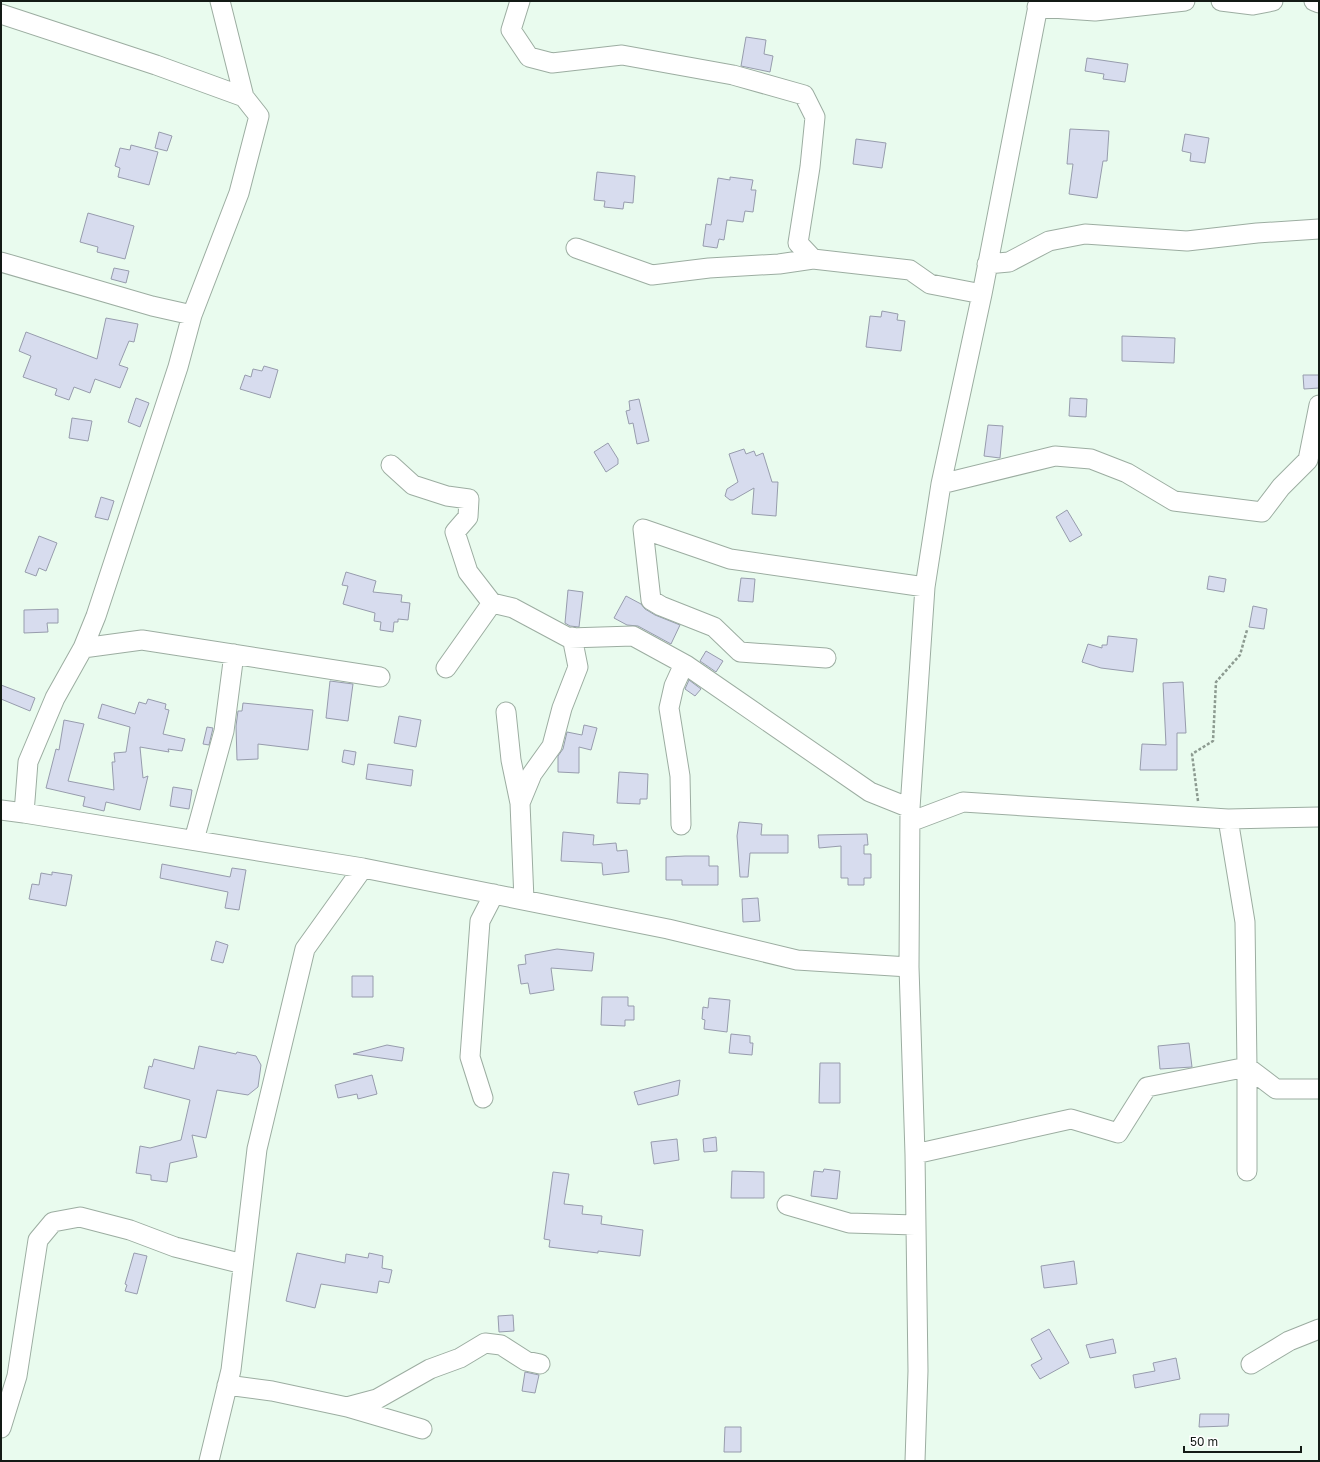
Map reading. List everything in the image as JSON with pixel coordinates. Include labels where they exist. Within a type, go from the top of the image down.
[{"type":"street","points":[[24,812],[28,762],[55,698],[83,648],[96,616],[178,367],[192,316],[239,193],[259,116],[244,97],[220,1]]},
{"type":"street","points":[[520,1],[511,30],[529,56],[552,63],[622,55],[733,75],[804,96],[814,117],[810,167],[798,243],[813,260]]},
{"type":"street","points":[[915,1461],[918,1371],[915,1154],[909,967],[910,815],[925,588],[941,484],[982,294],[1038,4],[1095,11],[1185,1]]},
{"type":"street","points":[[1221,1],[1253,5],[1273,1]]},
{"type":"street","points":[[1314,1],[1319,3]]},
{"type":"street","points":[[1,14],[156,65],[244,97]]},
{"type":"street","points":[[987,264],[1010,262],[1049,241],[1085,234],[1187,241],[1258,233],[1319,229]]},
{"type":"street","points":[[576,248],[652,275],[709,268],[779,264],[813,260],[910,270],[930,284],[982,294]]},
{"type":"street","points":[[1,262],[152,306],[192,316]]},
{"type":"street","points":[[941,484],[1055,456],[1091,459],[1127,473],[1174,500],[1262,512],[1281,487],[1308,460],[1319,405]]},
{"type":"street","points":[[391,465],[413,485],[447,496],[469,499],[468,517],[455,532],[468,572],[492,603],[513,608],[568,638],[633,636],[684,664],[870,792],[910,815],[963,802],[1228,819],[1319,817]]},
{"type":"street","points":[[826,658],[740,652],[714,627],[661,606],[651,600],[643,529],[730,559],[925,588]]},
{"type":"street","points":[[446,668],[492,603]]},
{"type":"street","points":[[520,803],[532,774],[552,746],[562,708],[578,667],[572,637]]},
{"type":"street","points":[[83,648],[142,640],[380,677]]},
{"type":"street","points":[[194,840],[224,731],[234,654]]},
{"type":"street","points":[[681,825],[680,776],[668,708],[674,686],[684,664]]},
{"type":"street","points":[[506,712],[511,760],[520,803],[524,900]]},
{"type":"street","points":[[1,810],[24,812],[363,868],[668,929],[797,960],[909,967]]},
{"type":"street","points":[[1228,819],[1245,922],[1247,1171]]},
{"type":"street","points":[[209,1461],[231,1370],[258,1149],[305,949],[363,868]]},
{"type":"street","points":[[483,1098],[470,1057],[480,921],[494,894]]},
{"type":"street","points":[[915,1154],[1071,1119],[1118,1133],[1147,1087],[1247,1067],[1276,1088],[1319,1089]]},
{"type":"street","points":[[787,1205],[849,1223],[915,1225]]},
{"type":"street","points":[[1,1428],[17,1376],[38,1240],[53,1222],[80,1217],[130,1230],[175,1247],[243,1264]]},
{"type":"street","points":[[1251,1364],[1288,1341],[1319,1329]]},
{"type":"street","points":[[347,1407],[377,1399],[430,1369],[460,1358],[485,1343],[501,1345],[526,1362],[540,1364]]},
{"type":"street","points":[[227,1385],[272,1391],[347,1407],[422,1430]]},
{"type":"path","points":[[1200,817],[1192,754],[1213,741],[1216,682],[1240,655],[1247,630]]},
{"type":"building","points":[[746,37],[766,40],[764,54],[773,56],[770,72],[741,66]]},
{"type":"building","points":[[1087,58],[1128,64],[1125,82],[1103,79],[1104,74],[1085,71]]},
{"type":"building","points":[[1070,129],[1109,131],[1107,161],[1103,161],[1097,198],[1069,194],[1073,164],[1067,164]]},
{"type":"building","points":[[159,132],[172,136],[167,151],[155,148]]},
{"type":"building","points":[[1185,134],[1209,138],[1205,163],[1190,161],[1191,153],[1182,151]]},
{"type":"building","points":[[856,139],[886,143],[882,168],[853,164]]},
{"type":"building","points":[[131,145],[158,152],[149,185],[118,177],[120,168],[115,166],[120,148],[130,150]]},
{"type":"building","points":[[597,172],[635,176],[633,203],[624,202],[623,209],[604,207],[605,201],[594,200]]},
{"type":"building","points":[[730,177],[753,180],[751,190],[756,190],[753,212],[745,211],[743,222],[727,220],[724,240],[719,239],[717,248],[703,246],[706,224],[711,225],[718,178],[730,180]]},
{"type":"building","points":[[88,213],[134,226],[125,259],[97,252],[98,247],[80,242]]},
{"type":"building","points":[[114,268],[129,271],[126,283],[111,279]]},
{"type":"building","points":[[882,311],[898,314],[897,320],[905,321],[901,351],[866,347],[870,316],[881,317]]},
{"type":"building","points":[[106,318],[138,324],[134,342],[129,341],[119,365],[128,368],[120,388],[95,379],[90,393],[74,387],[69,400],[55,395],[57,389],[23,377],[31,356],[19,351],[26,332],[97,359]]},
{"type":"building","points":[[1122,336],[1175,338],[1174,363],[1122,361]]},
{"type":"building","points":[[264,366],[278,370],[270,398],[240,389],[245,375],[251,377],[253,369],[262,371]]},
{"type":"building","points":[[1303,375],[1319,375],[1319,388],[1304,389]]},
{"type":"building","points":[[136,398],[149,403],[140,427],[128,422]]},
{"type":"building","points":[[1070,398],[1087,399],[1086,417],[1069,416]]},
{"type":"building","points":[[639,399],[649,441],[637,444],[633,423],[629,424],[626,411],[630,410],[629,401]]},
{"type":"building","points":[[72,418],[92,421],[88,441],[69,438]]},
{"type":"building","points":[[988,425],[1003,426],[1000,458],[984,456]]},
{"type":"building","points":[[608,443],[618,459],[618,464],[606,472],[594,452]]},
{"type":"building","points":[[744,449],[746,454],[754,451],[756,456],[763,453],[772,482],[778,482],[776,516],[752,514],[754,488],[733,500],[730,500],[725,496],[727,489],[738,482],[729,454]]},
{"type":"building","points":[[101,497],[114,501],[108,520],[95,517]]},
{"type":"building","points":[[1067,510],[1082,535],[1070,542],[1056,517]]},
{"type":"building","points":[[39,536],[57,543],[46,571],[39,568],[36,576],[25,572]]},
{"type":"building","points":[[346,572],[376,581],[373,592],[402,595],[401,602],[410,603],[408,620],[398,619],[398,622],[394,622],[393,632],[380,630],[381,622],[374,621],[375,613],[343,604],[348,586],[342,585]]},
{"type":"building","points":[[1209,576],[1226,579],[1224,592],[1207,589]]},
{"type":"building","points":[[741,578],[755,579],[753,602],[738,601]]},
{"type":"building","points":[[568,590],[583,592],[579,627],[570,626],[565,623]]},
{"type":"building","points":[[626,596],[641,604],[645,609],[655,615],[680,625],[671,644],[638,626],[627,625],[614,618]]},
{"type":"building","points":[[1253,606],[1267,609],[1264,629],[1249,627]]},
{"type":"building","points":[[58,609],[58,623],[47,623],[48,632],[24,633],[24,610]]},
{"type":"building","points":[[1108,636],[1137,639],[1133,672],[1101,668],[1082,662],[1088,644],[1102,648],[1102,645],[1107,645]]},
{"type":"building","points":[[706,651],[723,661],[716,672],[700,661]]},
{"type":"building","points":[[689,680],[701,689],[695,696],[685,689]]},
{"type":"building","points":[[330,681],[353,684],[348,721],[326,718]]},
{"type":"building","points":[[1183,682],[1186,733],[1177,733],[1177,770],[1140,770],[1142,744],[1166,745],[1163,683]]},
{"type":"building","points":[[1,685],[35,698],[30,711],[1,699]]},
{"type":"building","points":[[148,699],[166,704],[165,709],[169,710],[163,734],[185,739],[182,751],[168,749],[169,752],[140,747],[143,778],[148,776],[140,810],[106,802],[104,811],[83,806],[85,797],[46,788],[56,749],[59,750],[64,720],[84,724],[68,781],[114,790],[112,762],[115,762],[114,753],[126,752],[130,727],[98,718],[102,704],[135,714],[139,702],[146,704]]},
{"type":"building","points":[[243,703],[313,710],[308,750],[258,744],[258,759],[237,760],[236,726],[238,711],[242,711]]},
{"type":"building","points":[[399,716],[421,720],[416,747],[394,743]]},
{"type":"building","points":[[584,725],[597,728],[591,750],[579,747],[579,773],[558,772],[558,756],[563,749],[567,732],[582,735]]},
{"type":"building","points":[[207,727],[213,728],[209,745],[203,744]]},
{"type":"building","points":[[344,750],[356,752],[354,765],[342,762]]},
{"type":"building","points":[[368,764],[413,770],[411,786],[366,779]]},
{"type":"building","points":[[619,772],[648,774],[647,799],[640,799],[640,804],[617,803]]},
{"type":"building","points":[[173,787],[192,790],[189,809],[170,806]]},
{"type":"building","points":[[739,822],[762,824],[761,835],[788,835],[788,853],[750,853],[748,877],[740,877],[737,836]]},
{"type":"building","points":[[563,832],[594,835],[593,845],[616,843],[617,851],[627,850],[629,872],[603,875],[602,863],[561,861]]},
{"type":"building","points":[[867,834],[868,845],[864,845],[864,854],[871,854],[871,878],[864,878],[864,885],[848,885],[848,878],[841,878],[841,846],[819,848],[818,835]]},
{"type":"building","points":[[709,856],[709,866],[718,866],[718,885],[682,885],[682,880],[666,880],[666,857]]},
{"type":"building","points":[[162,864],[230,877],[232,868],[246,870],[239,910],[225,908],[228,892],[160,878]]},
{"type":"building","points":[[52,872],[72,875],[66,906],[29,899],[32,884],[39,885],[41,873],[52,875]]},
{"type":"building","points":[[758,898],[760,921],[743,922],[742,899]]},
{"type":"building","points":[[216,941],[228,945],[223,963],[211,960]]},
{"type":"building","points":[[557,949],[594,953],[592,971],[551,968],[554,990],[530,994],[528,983],[521,984],[518,965],[526,964],[525,955]]},
{"type":"building","points":[[352,976],[373,976],[373,997],[352,997]]},
{"type":"building","points":[[602,997],[628,997],[628,1006],[634,1006],[634,1020],[625,1020],[625,1026],[601,1025]]},
{"type":"building","points":[[709,998],[730,1000],[727,1032],[704,1029],[705,1020],[702,1019],[703,1007],[708,1008]]},
{"type":"building","points":[[731,1034],[750,1036],[750,1043],[753,1043],[752,1055],[729,1053]]},
{"type":"building","points":[[1189,1043],[1192,1067],[1160,1069],[1158,1046]]},
{"type":"building","points":[[387,1045],[404,1048],[402,1061],[353,1054]]},
{"type":"building","points":[[199,1046],[236,1054],[237,1052],[256,1056],[261,1065],[258,1087],[248,1095],[217,1090],[206,1138],[192,1135],[197,1157],[170,1163],[167,1182],[151,1180],[151,1175],[136,1173],[140,1146],[150,1148],[181,1140],[190,1100],[144,1088],[149,1066],[152,1067],[154,1059],[194,1069]]},
{"type":"building","points":[[820,1063],[840,1063],[840,1103],[819,1103]]},
{"type":"building","points":[[372,1075],[377,1094],[358,1099],[357,1094],[338,1098],[335,1085]]},
{"type":"building","points":[[680,1080],[678,1095],[638,1105],[634,1092]]},
{"type":"building","points":[[716,1137],[717,1151],[704,1152],[703,1139]]},
{"type":"building","points":[[677,1139],[679,1160],[654,1164],[651,1142]]},
{"type":"building","points":[[824,1169],[840,1171],[837,1199],[811,1196],[814,1171],[823,1172]]},
{"type":"building","points":[[732,1171],[764,1172],[764,1198],[731,1198]]},
{"type":"building","points":[[553,1172],[569,1174],[564,1204],[583,1206],[582,1214],[602,1216],[601,1224],[643,1230],[640,1256],[549,1247],[550,1240],[544,1239]]},
{"type":"building","points":[[134,1253],[147,1256],[137,1294],[125,1291],[127,1285],[125,1284]]},
{"type":"building","points":[[297,1253],[345,1263],[346,1254],[368,1258],[369,1253],[383,1256],[382,1268],[392,1270],[389,1283],[379,1281],[377,1293],[321,1284],[315,1308],[286,1301]]},
{"type":"building","points":[[1074,1261],[1077,1284],[1044,1288],[1041,1266]]},
{"type":"building","points":[[513,1315],[514,1331],[499,1332],[498,1316]]},
{"type":"building","points":[[1049,1329],[1069,1363],[1040,1379],[1031,1365],[1042,1359],[1031,1339]]},
{"type":"building","points":[[1113,1339],[1116,1353],[1090,1358],[1086,1345]]},
{"type":"building","points":[[1176,1358],[1180,1379],[1135,1388],[1133,1375],[1155,1371],[1153,1363]]},
{"type":"building","points":[[525,1372],[539,1375],[535,1393],[522,1391]]},
{"type":"building","points":[[1200,1414],[1229,1414],[1228,1426],[1199,1427]]},
{"type":"building","points":[[725,1427],[741,1427],[741,1452],[724,1452]]}]
